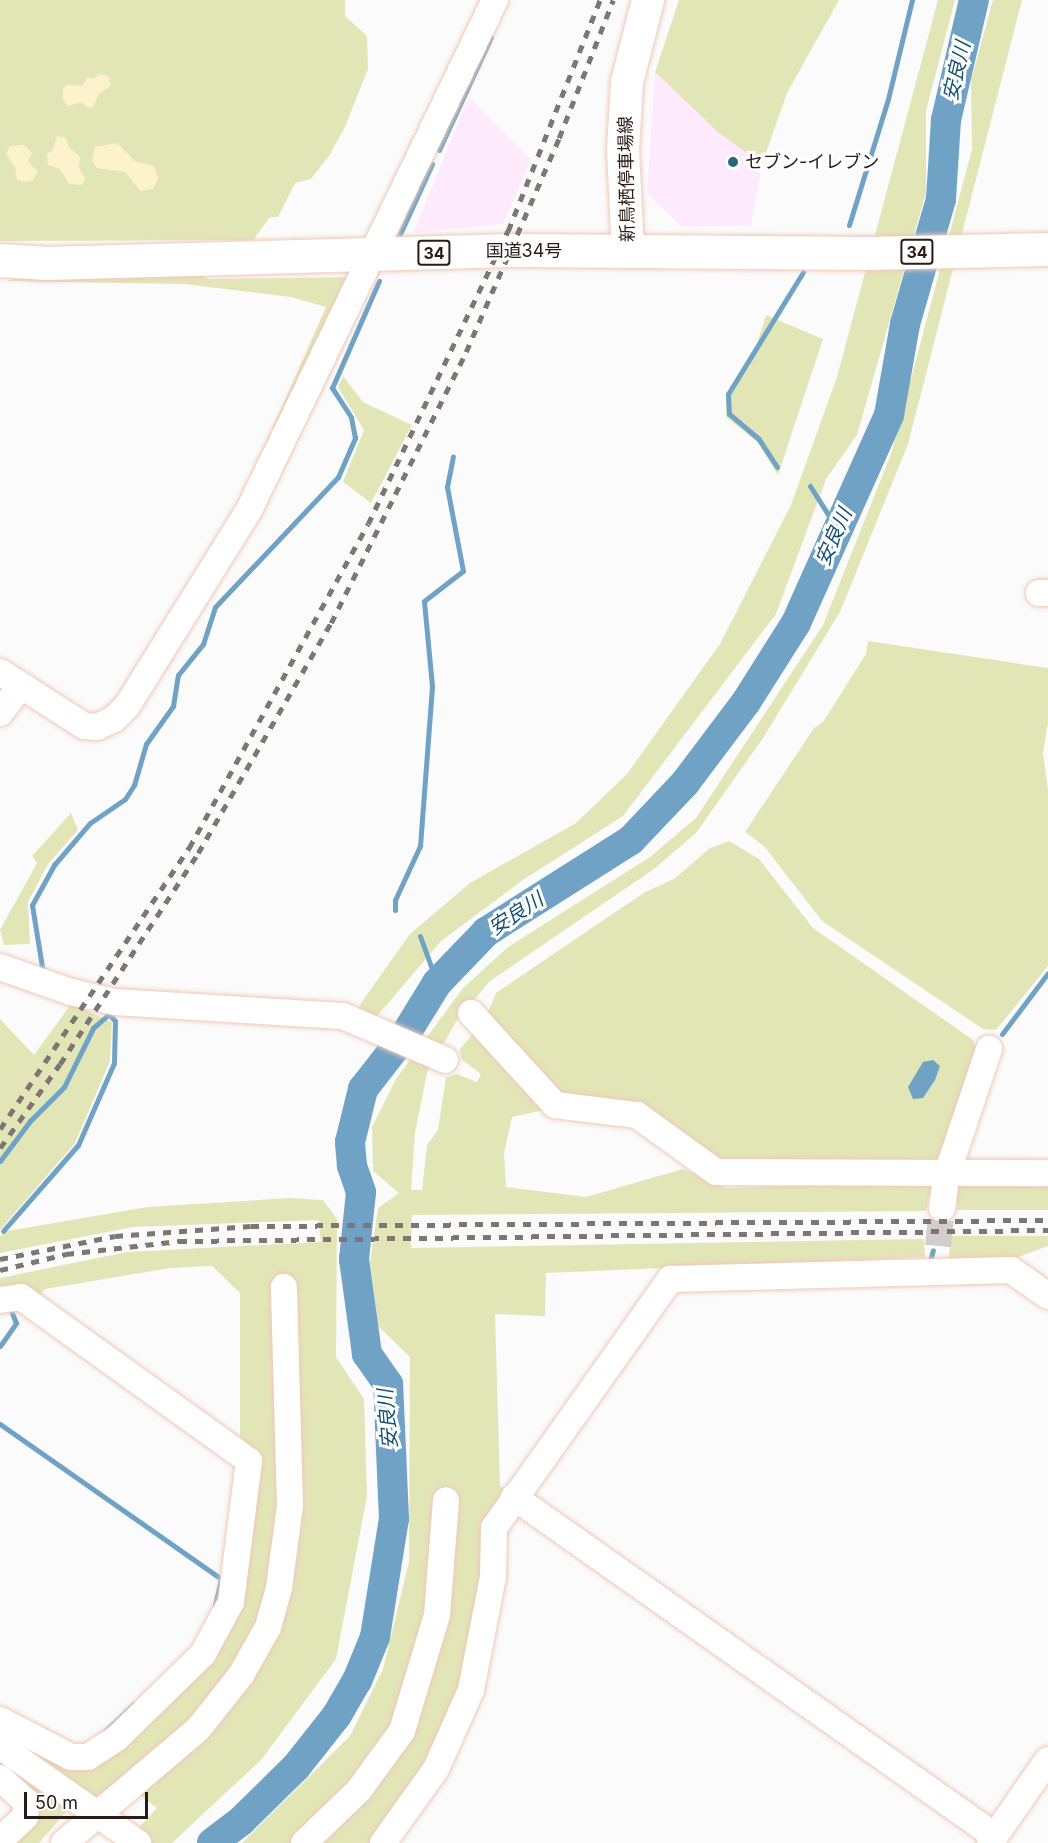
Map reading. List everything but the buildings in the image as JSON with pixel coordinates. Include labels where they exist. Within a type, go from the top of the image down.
[{"type":"highway","name":"国道34号","points":[[0,260],[46,263],[520,250],[867,253],[1048,249]]},
{"type":"main road","name":"新鳥栖停車場線","points":[[628,252],[623,150],[627,82],[648,0]]},
{"type":"street","points":[[0,712],[10,680],[84,726],[97,727],[114,719],[127,706],[249,510],[495,0]]},
{"type":"street","points":[[0,967],[71,992],[115,1002],[343,1016],[441,1058]]},
{"type":"street","points":[[471,1013],[555,1105],[637,1115],[716,1172],[1048,1173]]},
{"type":"street","points":[[942,1208],[946,1174],[989,1049]]},
{"type":"street","points":[[383,1843],[436,1769],[471,1690],[493,1577],[494,1528],[670,1279],[937,1258],[1011,1270],[1048,1296]]},
{"type":"street","points":[[64,1843],[102,1818],[199,1728],[241,1675],[268,1628],[279,1588],[290,1506],[284,1287]]},
{"type":"street","points":[[0,1300],[21,1297],[249,1461],[231,1602],[203,1654],[117,1738],[88,1757],[71,1757],[0,1720]]},
{"type":"street","points":[[514,1497],[992,1839],[1048,1760]]},
{"type":"street","points":[[304,1843],[359,1790],[402,1731],[437,1615],[446,1500]]},
{"type":"street","points":[[0,1746],[138,1843]]},
{"type":"street","points":[[0,1778],[27,1802],[25,1817],[0,1840]]},
{"type":"shaded area","points":[[655,72],[719,133],[762,164],[751,225],[682,227],[647,193]]},
{"type":"shaded area","points":[[469,97],[531,159],[503,224],[413,233]]},
{"type":"green space","points":[[0,0],[345,0],[345,16],[367,36],[368,69],[345,127],[329,156],[311,179],[295,183],[278,217],[270,217],[253,240],[0,241]]},
{"type":"green space","points":[[679,0],[839,0],[787,93],[762,164],[719,133],[655,72]]},
{"type":"green space","points":[[938,0],[955,0],[926,111],[926,193],[857,435],[826,479],[776,614],[623,816],[523,880],[441,941],[378,1015],[348,1035],[361,1003],[410,934],[470,883],[576,823],[627,774],[720,644],[791,505],[837,377]]},
{"type":"green space","points":[[993,0],[1022,0],[908,444],[840,612],[763,738],[696,833],[654,869],[490,981],[457,1020],[427,1073],[415,1132],[411,1190],[422,1190],[427,1145],[438,1130],[446,1077],[457,1074],[477,1082],[481,1074],[461,1059],[460,1049],[475,1031],[549,1109],[512,1117],[504,1153],[506,1187],[586,1197],[683,1169],[726,1188],[932,1181],[926,1211],[412,1215],[411,1248],[924,1239],[925,1257],[546,1273],[545,1316],[495,1314],[500,1487],[511,1488],[464,1698],[429,1772],[371,1843],[242,1843],[350,1736],[383,1669],[409,1562],[410,1357],[378,1326],[370,1262],[378,1208],[399,1193],[373,1171],[372,1127],[396,1079],[463,988],[508,947],[650,857],[696,818],[823,625],[891,454],[972,149],[971,80]]},
{"type":"green space","points":[[194,273],[210,279],[355,277],[247,486],[326,307],[291,297],[184,284],[5,281],[39,274]]},
{"type":"green space","points":[[766,315],[823,339],[778,475],[758,443],[726,417],[726,394],[756,347]]},
{"type":"green space","points":[[343,376],[363,402],[412,425],[371,503],[343,482],[364,430],[338,387]]},
{"type":"green space","points":[[868,641],[1048,668],[1048,723],[1043,753],[1048,790],[1048,966],[996,1030],[983,1029],[822,921],[764,846],[745,832],[814,728],[823,722],[866,654]]},
{"type":"green space","points":[[71,813],[78,830],[48,864],[28,902],[30,944],[4,945],[0,930],[37,863],[32,856]]},
{"type":"green space","points":[[729,841],[759,859],[813,928],[973,1040],[980,1058],[944,1164],[717,1164],[639,1108],[555,1101],[486,1017],[496,993],[645,892],[674,879],[710,848]]},
{"type":"green space","points":[[71,1004],[112,1022],[110,1061],[75,1143],[0,1230],[0,1019],[34,1055]]},
{"type":"green space","points":[[957,1181],[1048,1181],[1048,1210],[957,1210]]},
{"type":"green space","points":[[290,1198],[323,1200],[337,1219],[336,1357],[364,1399],[367,1496],[336,1659],[261,1760],[172,1843],[124,1843],[157,1808],[123,1782],[67,1811],[39,1843],[9,1843],[42,1808],[0,1771],[0,1725],[85,1770],[218,1645],[240,1446],[240,1293],[212,1266],[170,1268],[45,1289],[36,1301],[0,1294],[0,1278],[127,1252],[321,1242],[318,1220],[133,1227],[0,1253],[0,1236],[7,1231],[148,1207]]},
{"type":"green space","points":[[950,1236],[1048,1236],[1048,1246],[1013,1259],[949,1259]]},
{"type":"sand","points":[[99,74],[108,76],[111,85],[98,95],[94,106],[89,108],[81,102],[68,106],[63,100],[63,89],[67,85],[82,86],[88,77],[94,79]]},
{"type":"sand","points":[[57,136],[66,138],[69,147],[80,157],[79,167],[85,179],[82,185],[69,184],[60,169],[48,165],[47,154],[53,150]]},
{"type":"sand","points":[[117,143],[136,162],[154,166],[158,179],[153,189],[140,191],[125,172],[97,168],[92,161],[95,147]]},
{"type":"sand","points":[[24,145],[32,153],[28,162],[38,172],[32,181],[27,182],[17,180],[15,167],[6,154],[10,146]]},
{"type":"water","points":[[933,1060],[940,1066],[935,1080],[923,1098],[913,1099],[908,1087],[923,1062]]},
{"type":"waterway","points":[[849,225],[888,99],[912,0]]},
{"type":"waterway","name":"安良川","points":[[212,1843],[241,1821],[296,1767],[337,1715],[357,1681],[375,1637],[394,1519],[388,1384],[367,1354],[354,1259],[361,1192],[352,1166],[350,1142],[363,1089],[405,1035],[437,983],[486,932],[631,840],[685,783],[746,702],[796,623],[889,415],[905,324],[941,199],[946,120],[974,0]]},
{"type":"waterway","points":[[439,150],[491,37]]},
{"type":"waterway","points":[[400,234],[432,164]]},
{"type":"waterway","points":[[777,467],[759,439],[729,414],[728,394],[803,272]]},
{"type":"waterway","points":[[43,973],[32,905],[54,865],[90,823],[125,799],[134,785],[146,744],[173,706],[178,675],[203,644],[215,607],[338,477],[355,438],[351,417],[332,388],[379,281]]},
{"type":"waterway","points":[[395,910],[395,900],[420,846],[432,686],[424,601],[463,571],[447,487],[453,457]]},
{"type":"waterway","points":[[810,486],[836,527]]},
{"type":"waterway","points":[[420,936],[437,983]]},
{"type":"waterway","points":[[1002,1034],[1048,973]]},
{"type":"waterway","points":[[0,1161],[30,1121],[64,1087],[93,1028],[109,1014],[115,1021],[114,1063],[78,1145],[3,1231]]},
{"type":"waterway","points":[[926,1261],[930,1261],[933,1250]]},
{"type":"waterway","points":[[0,1346],[16,1323],[12,1313]]},
{"type":"waterway","points":[[0,1424],[221,1579],[215,1606]]},
{"type":"waterway","points":[[101,1735],[134,1704]]},
{"type":"tunnel","points":[[938,1246],[942,1208]]},
{"type":"railway","points":[[0,1129],[189,848],[368,524],[508,231],[600,0]]},
{"type":"railway","points":[[0,1148],[60,1064],[198,853],[331,623],[466,352],[559,138],[613,0]]},
{"type":"railway","points":[[0,1259],[115,1236],[251,1226],[1048,1220]]},
{"type":"railway","points":[[0,1270],[66,1254],[179,1241],[1048,1230]]},
{"type":"place","name":"セブン-イレブン","points":[[733,162]]}]
